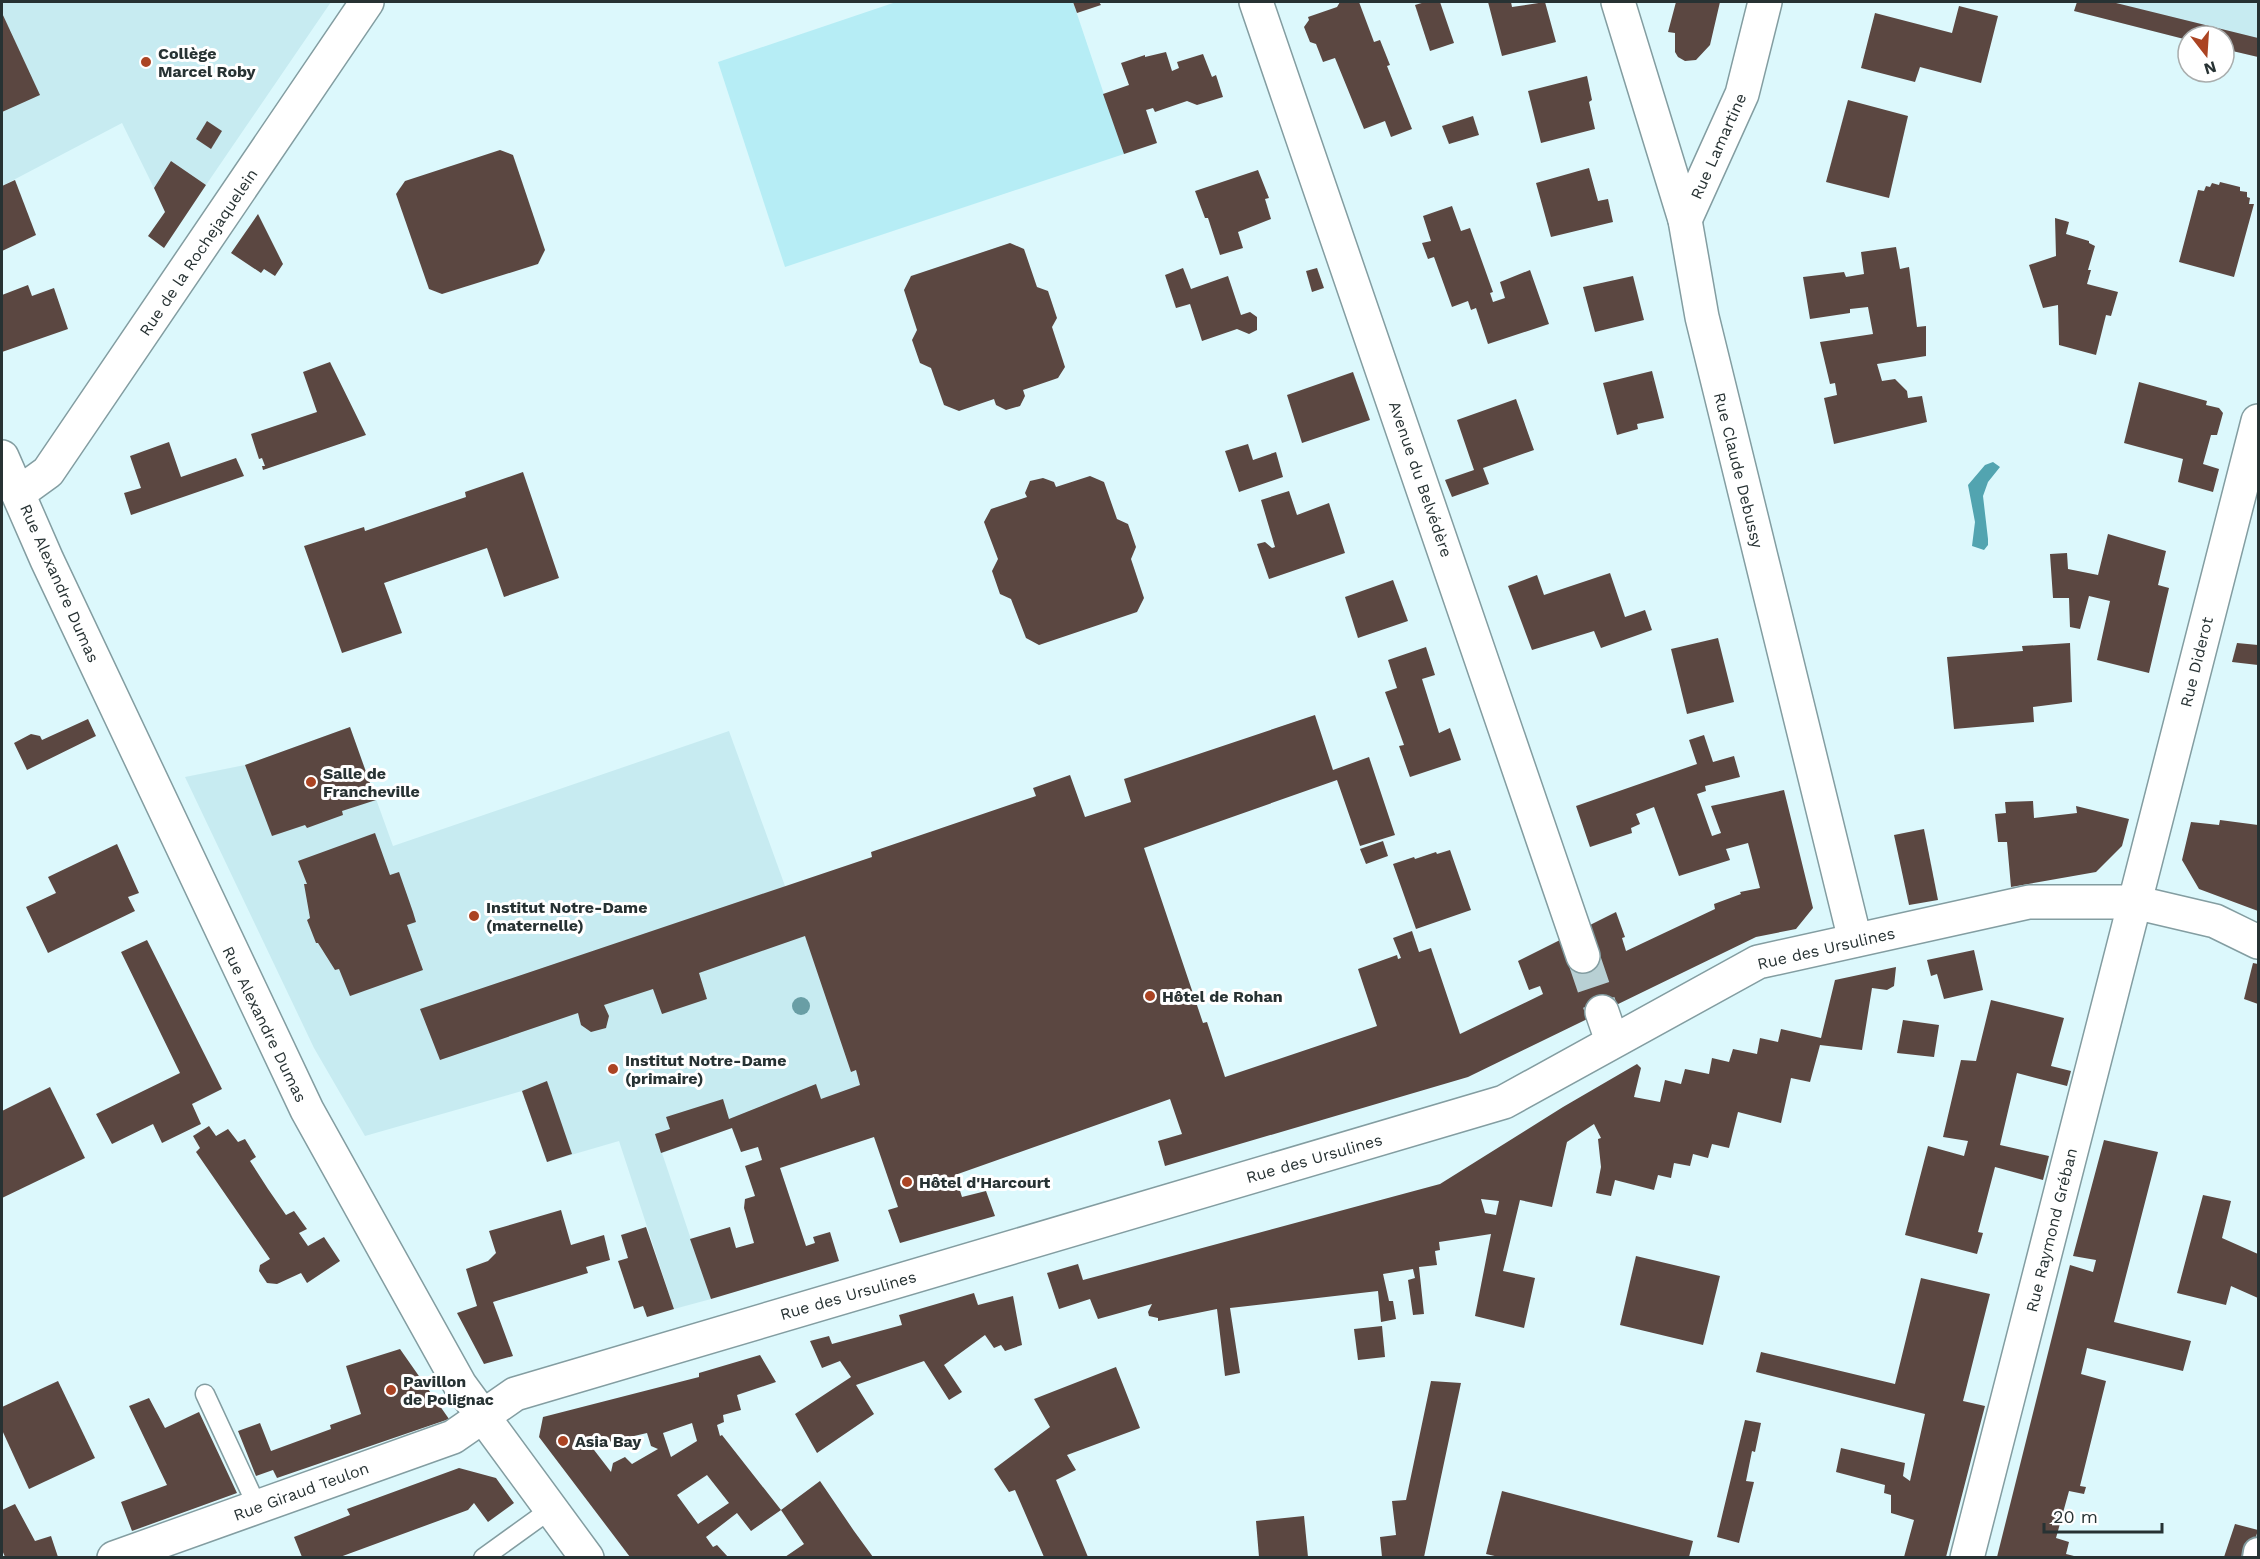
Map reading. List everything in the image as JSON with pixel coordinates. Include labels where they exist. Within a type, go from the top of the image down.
[{"type":"street","name":"Rue de la Rochejaquelein","points":[[19,493],[48,472],[367,2]]},
{"type":"street","name":"Avenue du Belvédère","points":[[1257,2],[1583,956]]},
{"type":"street","name":"Rue Claude Debussy","points":[[1618,2],[1685,220],[1702,317],[1855,940]]},
{"type":"street","name":"Rue Lamartine","points":[[1685,220],[1742,94],[1765,2]]},
{"type":"street","name":"Rue Diderot","points":[[2134,902],[2259,421]]},
{"type":"street","name":"Rue Alexandre Dumas","points":[[2,457],[47,560],[307,1110],[460,1385],[587,1557]]},
{"type":"street","name":"Rue des Ursulines","points":[[484,1416],[515,1394],[1504,1102],[1607,1027],[1758,962],[2029,902],[2134,902],[2215,921],[2259,942]]},
{"type":"street","name":"Rue Raymond Gréban","points":[[1967,1557],[2134,902]]},
{"type":"street","name":"Rue Giraud Teulon","points":[[114,1557],[444,1440],[484,1416]]},
{"type":"street","points":[[2257,1557],[2259,1552]]},
{"type":"lane","points":[[205,1394],[257,1506]]},
{"type":"lane","points":[[483,1557],[551,1509]]},
{"type":"shaded area","name":"Collège Marcel Roby","points":[[2,2],[331,2],[206,185],[171,161],[154,188],[122,123],[2,186]]},
{"type":"shaded area","points":[[896,2],[1073,2],[1124,154],[785,267],[718,62]]},
{"type":"shaded area","points":[[2077,2],[2258,2],[2258,57],[2236,52],[2236,24],[2176,24],[2176,37],[2074,11]]},
{"type":"shaded area","points":[[1993,462],[2000,467],[1988,482],[1983,496],[1988,539],[1988,545],[1984,550],[1972,546],[1975,522],[1968,485],[1985,465]]},
{"type":"shaded area","points":[[350,727],[393,846],[729,731],[785,886],[909,1098],[741,1152],[732,1128],[662,1153],[711,1299],[674,1309],[619,1141],[547,1162],[522,1091],[365,1136],[314,1048],[185,777],[245,765]]},
{"type":"building","points":[[1073,2],[1099,2],[1101,5],[1077,13]]},
{"type":"building","points":[[1340,2],[1359,2],[1374,42],[1380,40],[1390,65],[1387,66],[1412,129],[1391,137],[1385,121],[1364,129],[1335,58],[1323,62],[1316,44],[1310,42],[1304,27],[1309,20],[1308,17],[1337,7]]},
{"type":"building","points":[[1440,2],[1454,43],[1430,51],[1415,5]]},
{"type":"building","points":[[1488,2],[1511,2],[1512,7],[1545,2],[1556,42],[1502,56]]},
{"type":"building","points":[[1676,2],[1720,2],[1710,45],[1696,60],[1685,61],[1678,57],[1675,52],[1675,33],[1668,32]]},
{"type":"building","points":[[2077,2],[2112,2],[2201,24],[2176,24],[2176,37],[2074,11]]},
{"type":"building","points":[[1959,6],[1998,16],[1981,83],[1920,67],[1915,82],[1861,68],[1875,13],[1952,33]]},
{"type":"building","points":[[2,13],[40,95],[2,112]]},
{"type":"building","points":[[2236,33],[2258,38],[2258,57],[2236,52]]},
{"type":"building","points":[[1166,52],[1172,71],[1179,68],[1177,62],[1203,54],[1212,77],[1216,75],[1223,97],[1197,105],[1187,101],[1155,112],[1153,108],[1146,110],[1157,143],[1124,154],[1103,94],[1129,85],[1121,63],[1145,55],[1145,57]]},
{"type":"building","points":[[1587,76],[1592,100],[1589,102],[1595,129],[1541,143],[1528,91]]},
{"type":"building","points":[[1848,100],[1908,116],[1889,198],[1826,182]]},
{"type":"building","points":[[1473,116],[1479,135],[1449,144],[1442,126]]},
{"type":"building","points":[[207,121],[222,131],[211,149],[196,139]]},
{"type":"building","points":[[500,150],[513,155],[545,250],[538,264],[442,294],[429,289],[396,194],[405,181]]},
{"type":"building","points":[[171,161],[206,185],[164,248],[148,236],[165,212],[154,188]]},
{"type":"building","points":[[1589,168],[1598,201],[1608,199],[1613,222],[1551,237],[1536,183]]},
{"type":"building","points":[[1258,170],[1269,198],[1265,199],[1271,219],[1238,232],[1243,248],[1220,255],[1208,218],[1205,218],[1195,191]]},
{"type":"building","points":[[15,180],[36,235],[2,251],[2,186]]},
{"type":"building","points":[[2220,182],[2240,187],[2240,191],[2247,192],[2247,197],[2250,198],[2249,204],[2254,204],[2234,277],[2179,262],[2198,190],[2204,191],[2206,186],[2210,187],[2212,183],[2219,185]]},
{"type":"building","points":[[1452,206],[1461,231],[1470,228],[1493,292],[1490,293],[1493,302],[1505,298],[1500,282],[1530,270],[1549,324],[1488,344],[1476,308],[1471,310],[1468,301],[1452,307],[1434,257],[1428,259],[1422,243],[1431,241],[1423,216]]},
{"type":"building","points":[[258,214],[283,264],[275,276],[264,269],[261,273],[231,253]]},
{"type":"building","points":[[2055,218],[2069,222],[2066,234],[2089,241],[2095,246],[2088,270],[2091,270],[2087,284],[2118,292],[2111,316],[2106,315],[2096,355],[2059,345],[2058,305],[2043,308],[2029,265],[2056,256]]},
{"type":"building","points":[[1010,243],[1024,249],[1037,287],[1048,291],[1057,318],[1052,327],[1065,367],[1058,378],[1023,390],[1025,396],[1020,406],[1006,410],[996,405],[994,399],[959,411],[944,405],[931,368],[920,363],[912,340],[917,330],[904,290],[911,276]]},
{"type":"building","points":[[1896,247],[1900,269],[1909,267],[1917,327],[1926,326],[1926,356],[1877,364],[1882,381],[1895,379],[1907,391],[1908,398],[1922,396],[1927,422],[1834,444],[1824,398],[1837,395],[1835,383],[1830,384],[1820,342],[1873,334],[1868,307],[1850,309],[1850,313],[1810,319],[1803,277],[1844,272],[1846,277],[1864,274],[1861,252]]},
{"type":"building","points":[[1183,268],[1191,289],[1228,276],[1241,315],[1250,312],[1257,317],[1257,330],[1249,334],[1237,329],[1202,341],[1190,304],[1176,308],[1165,275]]},
{"type":"building","points":[[1317,268],[1324,288],[1312,292],[1306,271]]},
{"type":"building","points":[[1633,276],[1644,320],[1595,332],[1583,287]]},
{"type":"building","points":[[28,285],[32,296],[54,288],[68,329],[2,352],[2,295]]},
{"type":"building","points":[[330,362],[366,435],[263,470],[262,466],[265,466],[262,458],[259,459],[251,434],[317,412],[303,372]]},
{"type":"building","points":[[1652,371],[1664,418],[1637,424],[1638,429],[1617,435],[1603,383]]},
{"type":"building","points":[[1353,372],[1370,420],[1302,443],[1287,395]]},
{"type":"building","points":[[2139,382],[2207,401],[2206,405],[2219,408],[2223,413],[2217,435],[2211,435],[2203,464],[2219,469],[2213,492],[2178,482],[2183,459],[2124,443]]},
{"type":"building","points":[[1516,399],[1534,450],[1483,468],[1489,484],[1452,497],[1445,480],[1474,470],[1457,420]]},
{"type":"building","points":[[169,442],[181,477],[236,458],[244,476],[131,515],[124,493],[141,488],[130,456]]},
{"type":"building","points":[[1248,444],[1253,460],[1276,452],[1283,477],[1239,492],[1225,451]]},
{"type":"building","points":[[523,472],[559,578],[504,597],[487,548],[384,583],[402,633],[342,653],[304,546],[364,527],[365,531],[466,497],[465,492]]},
{"type":"building","points":[[1090,476],[1104,482],[1117,519],[1128,524],[1136,547],[1131,559],[1144,598],[1137,612],[1039,645],[1026,638],[1011,599],[1000,594],[992,571],[998,559],[984,522],[991,509],[1027,497],[1025,493],[1030,481],[1043,478],[1054,482],[1056,487]]},
{"type":"building","points":[[1289,491],[1297,515],[1329,503],[1345,553],[1269,579],[1257,544],[1265,542],[1272,548],[1275,547],[1261,500]]},
{"type":"building","points":[[2108,534],[2166,551],[2158,585],[2169,588],[2149,673],[2097,660],[2110,601],[2089,596],[2080,629],[2070,627],[2069,598],[2053,598],[2050,554],[2067,553],[2068,569],[2098,575]]},
{"type":"building","points":[[1610,573],[1625,617],[1645,610],[1652,630],[1601,648],[1594,631],[1532,650],[1508,586],[1537,575],[1544,595]]},
{"type":"building","points":[[1393,580],[1408,621],[1358,638],[1345,597]]},
{"type":"building","points":[[1718,638],[1734,702],[1687,714],[1671,649]]},
{"type":"building","points":[[2070,643],[2072,702],[2033,707],[2034,722],[1954,729],[1947,657],[2023,651],[2022,646]]},
{"type":"building","points":[[2237,643],[2258,645],[2258,665],[2232,662]]},
{"type":"building","points":[[1426,647],[1435,675],[1422,679],[1439,733],[1450,728],[1461,760],[1410,777],[1399,746],[1404,745],[1385,692],[1397,688],[1388,660]]},
{"type":"building","points":[[1315,715],[1333,770],[1369,757],[1395,835],[1360,846],[1337,780],[1144,848],[1203,1023],[1207,1022],[1225,1077],[1377,1026],[1358,969],[1397,955],[1398,959],[1401,958],[1393,938],[1412,931],[1419,952],[1431,948],[1460,1034],[1543,994],[1540,986],[1529,990],[1518,961],[1616,912],[1625,937],[1622,938],[1626,951],[1715,909],[1714,904],[1741,894],[1740,892],[1760,888],[1748,843],[1726,849],[1730,860],[1679,876],[1654,807],[1636,814],[1640,824],[1631,828],[1632,833],[1590,847],[1576,806],[1697,764],[1689,740],[1704,735],[1713,762],[1734,756],[1740,777],[1705,786],[1706,791],[1697,794],[1712,836],[1721,833],[1711,806],[1784,790],[1813,908],[1796,929],[1756,937],[1468,1077],[1165,1166],[1158,1141],[1182,1134],[1170,1099],[955,1175],[962,1197],[986,1191],[995,1216],[900,1243],[888,1210],[898,1207],[874,1137],[780,1168],[806,1246],[815,1243],[813,1237],[830,1232],[839,1261],[711,1299],[690,1239],[730,1227],[736,1248],[754,1243],[744,1208],[745,1199],[755,1196],[745,1166],[762,1160],[758,1147],[741,1152],[732,1128],[661,1153],[655,1134],[670,1129],[666,1117],[723,1099],[729,1119],[816,1084],[821,1099],[860,1085],[856,1070],[851,1072],[805,936],[699,973],[707,999],[662,1014],[653,989],[604,1005],[609,1016],[606,1028],[591,1032],[581,1025],[578,1013],[440,1060],[420,1009],[872,857],[871,852],[1036,796],[1033,788],[1070,775],[1085,817],[1131,802],[1124,779]]},
{"type":"building","points":[[88,719],[96,736],[27,770],[14,743],[31,734],[40,736],[42,740]]},
{"type":"building","name":"Salle de Francheville","points":[[350,727],[376,800],[342,811],[343,815],[307,828],[305,825],[272,836],[245,765]]},
{"type":"building","points":[[2033,801],[2034,818],[2077,813],[2076,806],[2129,819],[2122,846],[2096,872],[2011,887],[2007,842],[1998,842],[1995,814],[2006,813],[2005,802]]},
{"type":"building","points":[[2220,820],[2258,825],[2258,911],[2199,889],[2182,860],[2191,822],[2219,825]]},
{"type":"building","points":[[1924,829],[1938,900],[1909,905],[1894,835]]},
{"type":"building","points":[[375,833],[390,875],[399,872],[416,922],[407,925],[423,970],[350,996],[339,969],[335,970],[316,943],[307,920],[310,918],[304,884],[307,884],[298,861]]},
{"type":"building","points":[[1383,841],[1388,856],[1366,864],[1360,849]]},
{"type":"building","points":[[117,844],[139,893],[128,897],[135,911],[48,953],[26,907],[56,893],[48,877]]},
{"type":"building","points":[[1450,850],[1471,910],[1416,929],[1393,864]]},
{"type":"building","points":[[147,940],[222,1089],[192,1104],[201,1124],[162,1143],[153,1124],[112,1144],[96,1114],[180,1073],[121,952]]},
{"type":"building","points":[[1974,950],[1983,990],[1944,999],[1937,974],[1931,976],[1927,960]]},
{"type":"building","points":[[2253,963],[2258,964],[2258,1004],[2244,999]]},
{"type":"building","points":[[1896,967],[1894,986],[1887,990],[1872,988],[1862,1050],[1820,1045],[1810,1082],[1791,1078],[1781,1123],[1738,1112],[1729,1148],[1712,1144],[1708,1158],[1693,1154],[1690,1166],[1674,1163],[1671,1178],[1658,1175],[1654,1190],[1615,1180],[1611,1196],[1596,1193],[1601,1167],[1598,1139],[1601,1138],[1594,1124],[1567,1142],[1552,1207],[1520,1200],[1503,1271],[1535,1278],[1524,1328],[1475,1316],[1491,1234],[1439,1242],[1440,1250],[1435,1251],[1437,1265],[1419,1267],[1424,1314],[1413,1315],[1408,1280],[1415,1278],[1413,1269],[1383,1274],[1389,1301],[1393,1301],[1396,1319],[1381,1322],[1378,1291],[1230,1308],[1240,1373],[1225,1376],[1217,1309],[1158,1321],[1158,1318],[1149,1316],[1148,1312],[1152,1304],[1098,1319],[1090,1299],[1059,1309],[1047,1273],[1078,1264],[1083,1280],[1440,1184],[1637,1064],[1641,1068],[1634,1097],[1660,1102],[1665,1080],[1681,1084],[1685,1069],[1709,1074],[1712,1058],[1729,1062],[1733,1049],[1757,1054],[1760,1038],[1778,1042],[1781,1029],[1821,1038],[1835,980]],"holes":[[[1481,1199],[1499,1201],[1496,1215],[1485,1213]]]},
{"type":"building","points":[[1991,1000],[2064,1018],[2051,1066],[2071,1071],[2067,1086],[2017,1073],[2000,1145],[2049,1156],[2043,1180],[1995,1167],[1978,1232],[1983,1233],[1977,1254],[1905,1235],[1928,1146],[1964,1156],[1968,1141],[1943,1137],[1961,1060],[1976,1061]]},
{"type":"building","points":[[1903,1020],[1939,1025],[1934,1057],[1897,1053]]},
{"type":"building","points":[[547,1081],[572,1154],[547,1162],[522,1091]]},
{"type":"building","points":[[50,1087],[85,1158],[2,1198],[2,1111]]},
{"type":"building","points":[[209,1126],[216,1136],[228,1129],[238,1142],[245,1139],[256,1157],[250,1161],[268,1189],[286,1215],[294,1211],[307,1229],[299,1233],[308,1246],[324,1237],[340,1261],[307,1283],[301,1273],[277,1284],[267,1283],[259,1271],[260,1265],[270,1259],[196,1152],[200,1148],[193,1136]]},
{"type":"building","points":[[2104,1140],[2158,1152],[2114,1322],[2191,1341],[2183,1371],[2087,1348],[2081,1374],[2106,1381],[2080,1486],[2086,1487],[2084,1494],[2069,1491],[2056,1538],[2069,1542],[2066,1554],[2078,1557],[1997,1557],[2070,1265],[2093,1272],[2096,1260],[2073,1256]]},
{"type":"building","points":[[2203,1195],[2231,1201],[2222,1238],[2258,1254],[2258,1298],[2231,1286],[2226,1305],[2177,1293]]},
{"type":"building","points":[[561,1210],[571,1245],[604,1235],[610,1260],[586,1267],[588,1273],[493,1302],[513,1356],[484,1364],[457,1313],[477,1306],[466,1269],[488,1261],[496,1253],[489,1231]]},
{"type":"building","points":[[646,1227],[674,1309],[647,1317],[643,1306],[634,1309],[618,1261],[628,1258],[621,1235]]},
{"type":"building","points":[[1636,1256],[1720,1276],[1703,1345],[1620,1325]]},
{"type":"building","points":[[1921,1278],[1990,1294],[1963,1401],[1985,1406],[1946,1557],[1904,1557],[1914,1520],[1891,1513],[1891,1495],[1884,1493],[1885,1485],[1836,1472],[1841,1448],[1905,1463],[1903,1476],[1910,1481],[1925,1414],[1756,1372],[1761,1352],[1895,1384]]},
{"type":"building","points":[[974,1293],[978,1305],[1013,1296],[1022,1345],[1005,1351],[1001,1345],[994,1348],[985,1335],[944,1365],[962,1392],[949,1400],[924,1361],[856,1385],[874,1414],[817,1453],[795,1414],[851,1377],[840,1361],[822,1368],[810,1341],[829,1336],[832,1344],[902,1325],[899,1315]]},
{"type":"building","points":[[1382,1326],[1385,1357],[1358,1360],[1354,1329]]},
{"type":"building","name":"Pavillon de Polignac","points":[[400,1349],[449,1419],[277,1478],[273,1470],[256,1476],[238,1431],[260,1423],[271,1451],[331,1429],[330,1425],[361,1414],[346,1366]]},
{"type":"building","points":[[760,1355],[776,1382],[737,1395],[741,1410],[723,1415],[724,1422],[717,1425],[720,1436],[722,1435],[781,1510],[751,1531],[737,1513],[706,1537],[713,1547],[717,1545],[728,1557],[630,1557],[539,1437],[543,1417],[699,1377],[699,1373]],"holes":[[[692,1423],[697,1441],[671,1457],[663,1433]],[[647,1433],[651,1446],[658,1449],[632,1464],[625,1457],[613,1463],[611,1472],[591,1446]],[[707,1475],[729,1503],[698,1524],[677,1495]]]},
{"type":"building","points":[[1116,1367],[1140,1428],[1067,1455],[1076,1470],[1056,1480],[1088,1557],[1044,1557],[1015,1490],[1009,1492],[994,1469],[1050,1427],[1034,1399]]},
{"type":"building","points":[[58,1381],[95,1458],[29,1489],[2,1430],[2,1407]]},
{"type":"building","points":[[1431,1381],[1461,1383],[1424,1557],[1382,1557],[1380,1537],[1396,1535],[1392,1501],[1406,1500]]},
{"type":"building","points":[[149,1398],[165,1428],[199,1412],[237,1493],[132,1531],[121,1502],[167,1485],[129,1406]]},
{"type":"building","points":[[1745,1420],[1761,1423],[1746,1481],[1754,1482],[1739,1543],[1717,1537]]},
{"type":"building","points":[[459,1468],[496,1478],[514,1503],[488,1522],[474,1503],[468,1510],[340,1557],[302,1557],[294,1537],[350,1515],[347,1509]]},
{"type":"building","points":[[820,1481],[873,1557],[785,1557],[804,1544],[781,1510]]},
{"type":"building","points":[[1502,1491],[1693,1541],[1689,1557],[1499,1557],[1486,1554]]},
{"type":"building","points":[[15,1504],[35,1541],[51,1536],[58,1557],[5,1557],[2,1550],[2,1510]]},
{"type":"building","points":[[1304,1516],[1308,1557],[1259,1557],[1256,1521]]},
{"type":"building","points":[[2235,1524],[2258,1530],[2250,1557],[2224,1557]]},
{"type":"tunnel","points":[[1583,956],[1602,1012]]},
{"type":"place","name":"Collège Marcel Roby","points":[[146,62]]},
{"type":"place","name":"Salle de Francheville","points":[[311,782]]},
{"type":"place","name":"Institut Notre-Dame (maternelle)","points":[[474,916]]},
{"type":"place","name":"Hôtel de Rohan","points":[[1150,996]]},
{"type":"place","name":"Institut Notre-Dame (primaire)","points":[[613,1069]]},
{"type":"place","name":"Hôtel d'Harcourt","points":[[907,1182]]},
{"type":"place","name":"Pavillon de Polignac","points":[[391,1390]]},
{"type":"place","name":"Asia Bay","points":[[563,1441]]}]
